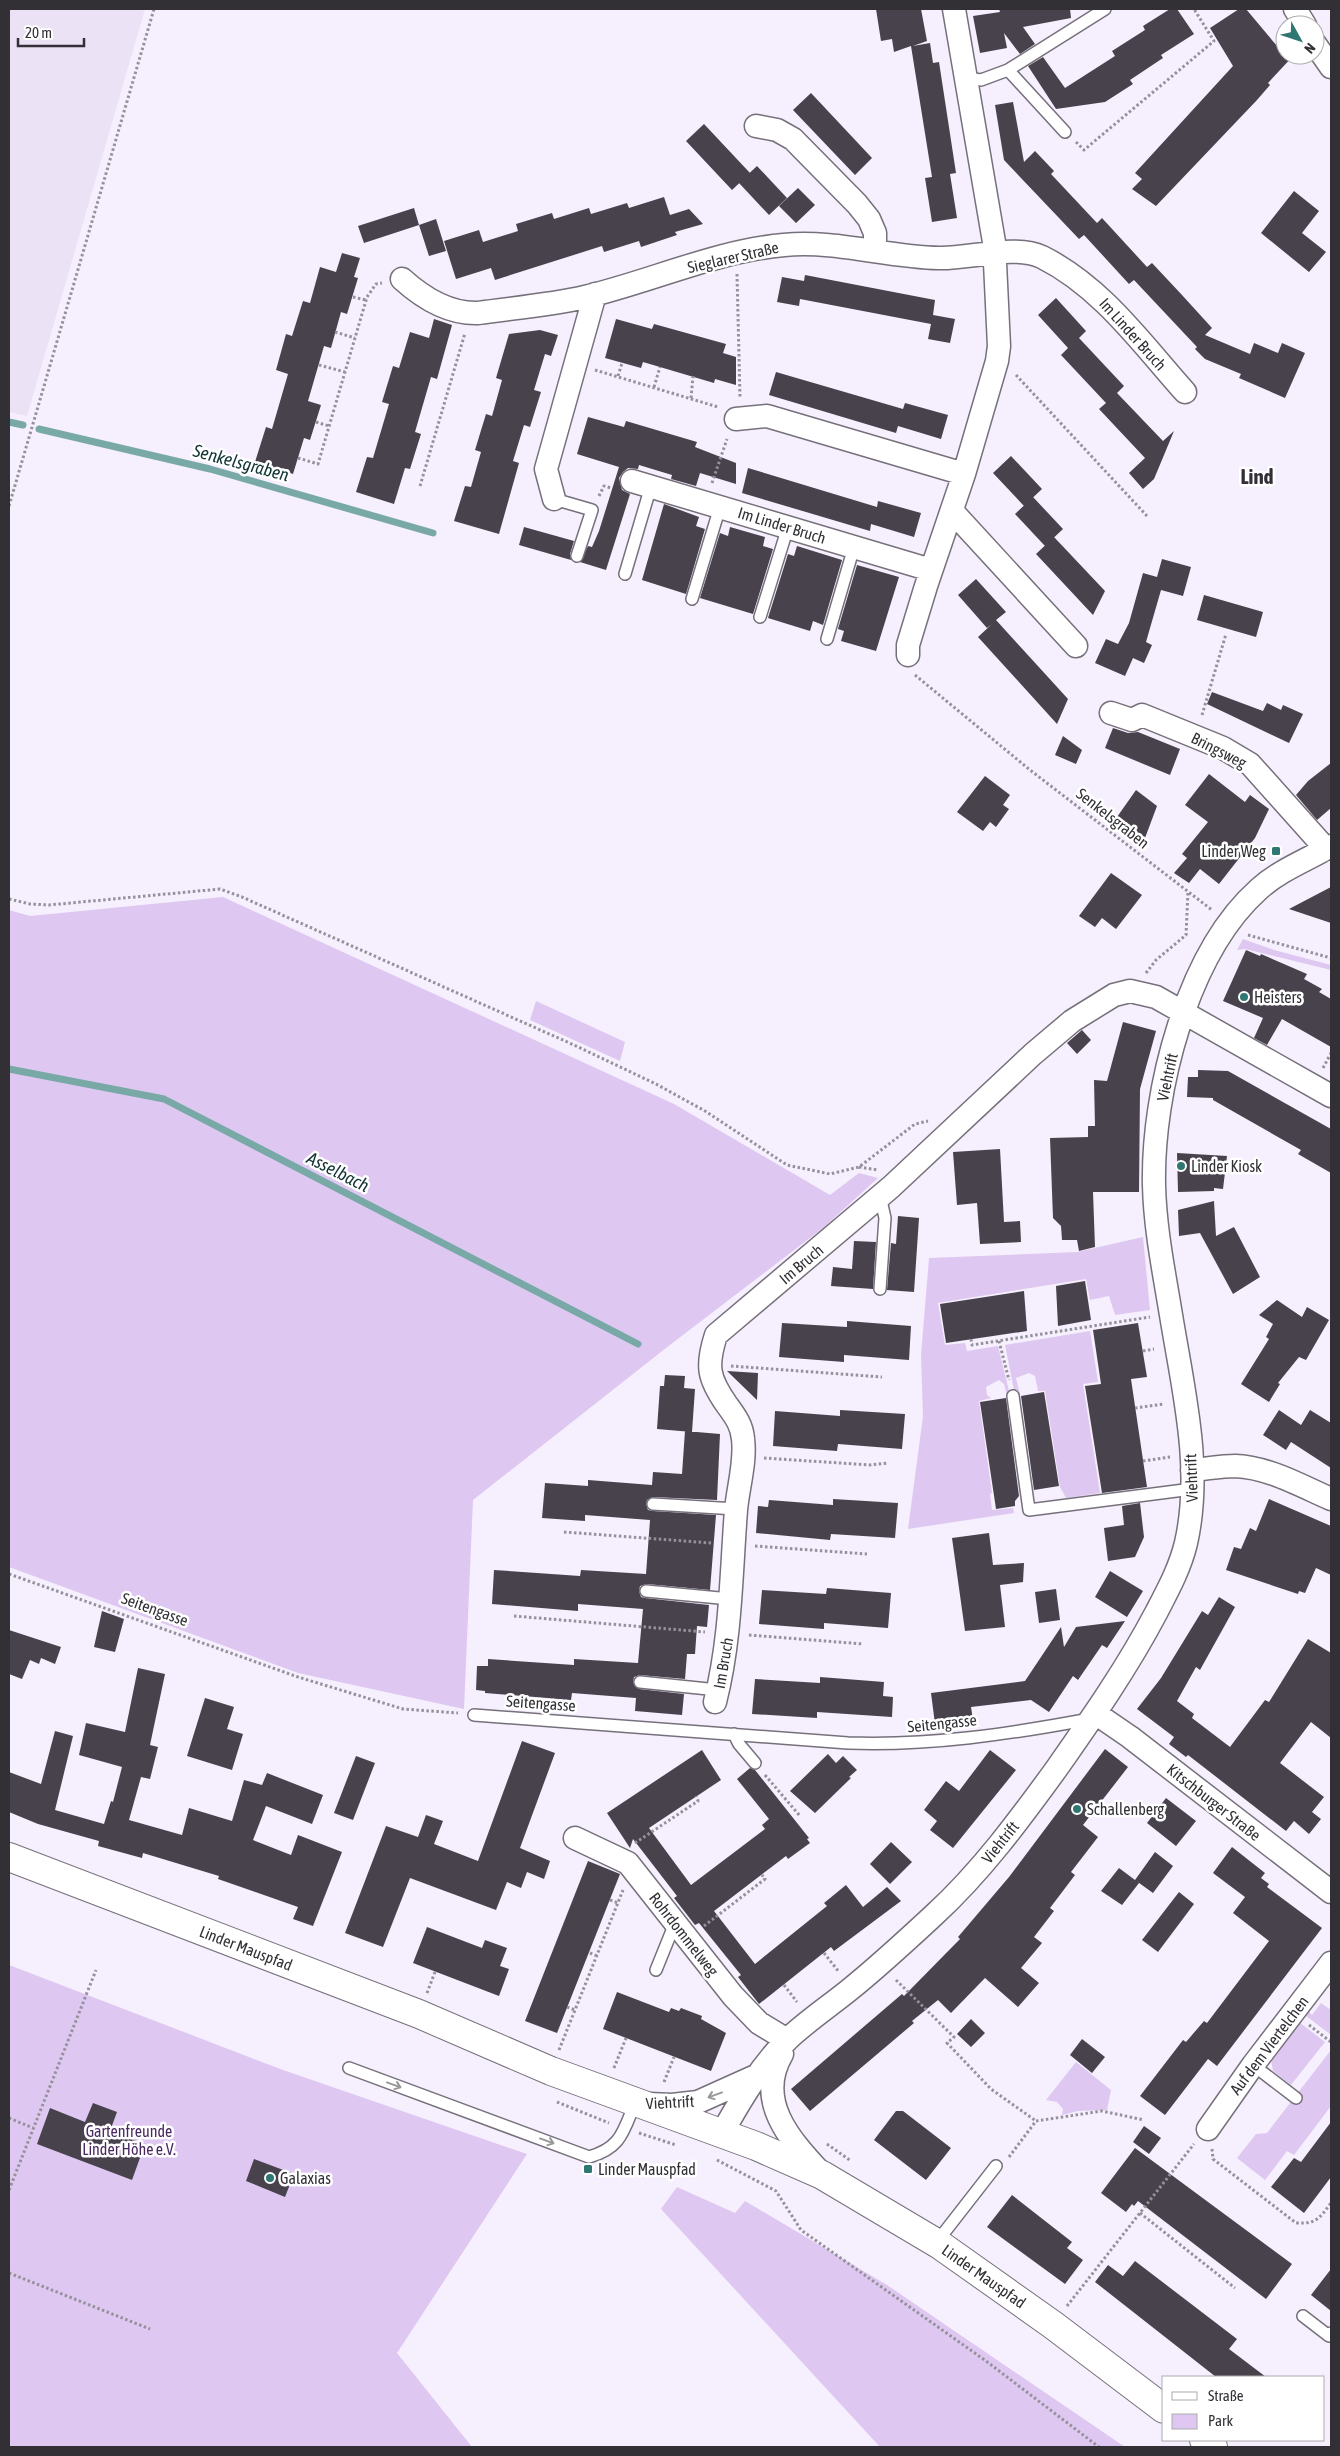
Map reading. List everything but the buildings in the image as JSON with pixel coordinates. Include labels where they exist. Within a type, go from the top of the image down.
[{"type":"street","points":[[908,655],[908,645],[964,474],[997,361],[998,330],[994,253],[954,9]]},
{"type":"street","points":[[756,126],[777,130],[793,139],[857,204],[869,219],[875,233],[875,251]]},
{"type":"street","name":"Sieglarer Straße","points":[[402,280],[434,302],[471,314],[595,294],[737,253],[786,245],[875,251],[937,258],[965,258],[994,253]]},
{"type":"street","name":"Im Linder Bruch","points":[[994,253],[1024,252],[1040,256],[1062,268],[1107,304],[1185,392]]},
{"type":"street","points":[[554,498],[546,469],[595,294]]},
{"type":"street","points":[[736,419],[767,416],[964,474]]},
{"type":"street","name":"Im Linder Bruch","points":[[642,483],[931,570]]},
{"type":"street","points":[[952,511],[1076,646]]},
{"type":"street","name":"Bringsweg","points":[[1111,714],[1132,720],[1142,715],[1202,739],[1250,764],[1328,847]]},
{"type":"street","name":"Viehtrift","points":[[722,2133],[759,2074],[791,2037],[880,1964],[961,1888],[1028,1808],[1094,1716],[1136,1651],[1179,1566],[1192,1513],[1191,1471],[1184,1400],[1158,1232],[1154,1186],[1155,1145],[1164,1085],[1184,1013],[1199,972],[1230,923],[1260,889],[1286,870],[1328,847]]},
{"type":"street","name":"Im Bruch","points":[[717,1696],[728,1634],[736,1509],[743,1439],[739,1420],[726,1404],[710,1373],[709,1357],[716,1335],[880,1196],[1072,1021],[1114,995],[1130,991],[1156,997],[1184,1013]]},
{"type":"street","points":[[1184,1013],[1331,1096]]},
{"type":"street","points":[[1191,1471],[1235,1466],[1253,1469],[1275,1475],[1331,1499]]},
{"type":"street","name":"Kitschburger Straße","points":[[1094,1716],[1130,1737],[1331,1892]]},
{"type":"street","name":"Rohrdommelweg","points":[[575,1838],[628,1863],[732,1996],[758,2023],[791,2037]]},
{"type":"street","name":"Linder Mauspfad","points":[[9,1857],[420,2014],[551,2071],[756,2146],[822,2175],[936,2243],[1053,2325],[1162,2407]]},
{"type":"street","name":"Auf dem Viertelchen","points":[[1208,2129],[1253,2065],[1331,1963]]},
{"type":"street","name":"Viehtrift","points":[[791,2037],[778,2061],[772,2083],[776,2115],[802,2154],[822,2175]]},
{"type":"street","name":"Viehtrift","points":[[635,2103],[672,2104],[698,2102],[759,2074]]},
{"type":"lane","points":[[966,78],[981,80],[1008,70],[1105,9]]},
{"type":"lane","points":[[1008,70],[1065,132]]},
{"type":"lane","points":[[625,574],[642,483]]},
{"type":"lane","points":[[554,498],[592,510],[577,556]]},
{"type":"lane","points":[[692,599],[713,505]]},
{"type":"lane","points":[[760,616],[788,527]]},
{"type":"lane","points":[[827,639],[854,547]]},
{"type":"lane","points":[[880,1196],[885,1218],[880,1289]]},
{"type":"lane","points":[[1013,1396],[1028,1510],[1191,1471]]},
{"type":"lane","points":[[653,1504],[736,1509]]},
{"type":"lane","points":[[646,1591],[730,1599]]},
{"type":"lane","points":[[640,1682],[717,1696]]},
{"type":"lane","name":"Seitengasse","points":[[474,1715],[889,1745],[1027,1731],[1094,1716]]},
{"type":"lane","points":[[734,1734],[739,1744],[755,1763]]},
{"type":"lane","points":[[656,1970],[681,1931]]},
{"type":"lane","points":[[1253,2065],[1296,2098]]},
{"type":"lane","points":[[348,2068],[589,2157],[608,2151],[624,2129],[635,2103]]},
{"type":"lane","points":[[936,2243],[996,2166]]},
{"type":"lane","points":[[1303,2316],[1329,2336],[1331,2333]]},
{"type":"path","points":[[9,506],[154,9]]},
{"type":"path","points":[[1065,132],[1084,150],[1214,41],[1194,9]]},
{"type":"path","points":[[713,505],[724,444],[736,419],[740,404],[737,253]]},
{"type":"path","points":[[298,458],[318,464],[366,300],[376,284],[402,280]]},
{"type":"path","points":[[353,296],[366,300]]},
{"type":"path","points":[[420,486],[471,314]]},
{"type":"path","points":[[335,332],[355,338]]},
{"type":"path","points":[[997,361],[1007,365],[1147,516]]},
{"type":"path","points":[[618,376],[622,362]]},
{"type":"path","points":[[319,364],[345,372]]},
{"type":"path","points":[[575,365],[691,398],[723,409],[736,419]]},
{"type":"path","points":[[654,387],[660,367]]},
{"type":"path","points":[[691,398],[693,376]]},
{"type":"path","points":[[316,422],[330,426]]},
{"type":"path","points":[[1202,739],[1210,720],[1202,715],[1226,634]]},
{"type":"path","name":"Senkelsgraben","points":[[908,655],[910,666],[917,678],[1030,770],[1244,934],[1331,958]]},
{"type":"path","points":[[9,899],[30,904],[50,905],[220,889],[235,894],[574,1045],[656,1084],[705,1111],[787,1165],[830,1174],[859,1166],[915,1124],[939,1119],[954,1128]]},
{"type":"path","points":[[1143,977],[1156,960],[1186,935],[1188,892]]},
{"type":"path","points":[[971,1339],[972,1346],[1170,1314]]},
{"type":"path","points":[[1064,1324],[1065,1331]]},
{"type":"path","points":[[1019,1332],[1020,1338]]},
{"type":"path","points":[[999,1341],[1013,1396]]},
{"type":"path","points":[[710,1373],[724,1365],[882,1377]]},
{"type":"path","points":[[1135,1408],[1184,1400]]},
{"type":"path","points":[[742,1457],[870,1465],[888,1462]]},
{"type":"path","points":[[1143,1462],[1191,1471]]},
{"type":"path","points":[[564,1532],[867,1554]]},
{"type":"path","name":"Seitengasse","points":[[9,1574],[298,1677],[403,1709],[474,1715]]},
{"type":"path","points":[[514,1616],[863,1644]]},
{"type":"path","points":[[755,1763],[800,1816]]},
{"type":"path","points":[[619,1859],[631,1846],[698,1801],[696,1796]]},
{"type":"path","points":[[652,1826],[654,1830]]},
{"type":"path","points":[[681,1931],[722,1912],[765,1879],[762,1874]]},
{"type":"path","points":[[551,2071],[623,1890]]},
{"type":"path","points":[[610,1900],[618,1903]]},
{"type":"path","points":[[719,1907],[722,1912]]},
{"type":"path","points":[[590,1953],[596,1956]]},
{"type":"path","points":[[880,1964],[954,2037],[947,2043],[991,2089],[1036,2121],[1102,2111],[1144,2120]]},
{"type":"path","points":[[9,2190],[96,1970]]},
{"type":"path","points":[[566,2007],[575,2010]]},
{"type":"path","points":[[605,2092],[626,2038]]},
{"type":"path","points":[[9,2118],[33,2128]]},
{"type":"path","points":[[996,2166],[1002,2166],[1036,2121]]},
{"type":"path","points":[[1208,2129],[1213,2159],[1296,2224],[1309,2224],[1321,2217],[1331,2203]]},
{"type":"path","points":[[1053,2325],[1208,2129]]},
{"type":"path","points":[[745,2173],[776,2191],[801,2230],[848,2265],[909,2305],[1100,2447]]},
{"type":"path","points":[[1140,2213],[1235,2288]]},
{"type":"path","points":[[9,2273],[150,2329]]},
{"type":"shaded area","points":[[9,9],[145,9],[27,416],[9,412]]},
{"type":"green space","points":[[223,897],[674,1104],[830,1195],[859,1173],[878,1178],[823,1228],[666,1348],[473,1500],[464,1709],[298,1673],[9,1567],[9,910],[30,916]]},
{"type":"green space","points":[[1243,939],[1274,950],[1331,965],[1331,970],[1245,949],[1237,950]]},
{"type":"green space","points":[[536,1001],[625,1042],[620,1061],[530,1020]]},
{"type":"green space","points":[[1143,1237],[1150,1310],[1115,1315],[1109,1296],[1090,1300],[1086,1279],[938,1303],[945,1345],[965,1343],[967,1351],[998,1346],[1010,1395],[1007,1396],[1004,1384],[999,1380],[986,1387],[987,1395],[991,1398],[979,1401],[992,1493],[990,1494],[992,1510],[1013,1508],[1014,1513],[908,1529],[923,1416],[921,1355],[929,1258],[1077,1252]]},
{"type":"green space","points":[[1090,1331],[1098,1382],[1083,1384],[1100,1493],[1066,1498],[1060,1487],[1045,1391],[1038,1391],[1035,1376],[1029,1373],[1016,1378],[1020,1394],[1015,1395],[1005,1345]]},
{"type":"green space","name":"Gartenfreunde Linder Höhe e.V.","points":[[9,1965],[283,2070],[527,2154],[397,2353],[472,2447],[9,2447]]},
{"type":"green space","points":[[1321,2003],[1331,2010],[1331,2035],[1305,2015],[1308,2011],[1312,2015]]},
{"type":"green space","points":[[1299,2022],[1325,2042],[1291,2085],[1273,2071],[1271,2060]]},
{"type":"green space","points":[[1331,2050],[1331,2106],[1294,2155],[1287,2151],[1265,2180],[1237,2158],[1256,2134],[1267,2133]]},
{"type":"green space","points":[[1076,2062],[1111,2090],[1107,2110],[1078,2111],[1062,2115],[1063,2109],[1057,2102],[1046,2100]]},
{"type":"green space","points":[[677,2187],[735,2213],[745,2201],[887,2285],[1125,2447],[880,2447],[661,2209]]},
{"type":"waterway","name":"Senkelsgraben","points":[[9,422],[23,425]]},
{"type":"waterway","name":"Senkelsgraben","points":[[39,429],[210,469],[433,533]]},
{"type":"waterway","name":"Asselbach","points":[[9,1069],[164,1099],[638,1344]]},
{"type":"place","name":"Linder Weg","points":[[1276,851]]},
{"type":"place","name":"Heisters","points":[[1244,997]]},
{"type":"place","name":"Linder Kiosk","points":[[1181,1166]]},
{"type":"place","name":"Schallenberg","points":[[1077,1809]]},
{"type":"place","name":"Linder Mauspfad","points":[[588,2169]]},
{"type":"place","name":"Galaxias","points":[[270,2178]]},
{"type":"district","name":"Lind","points":[[1257,477]]}]
